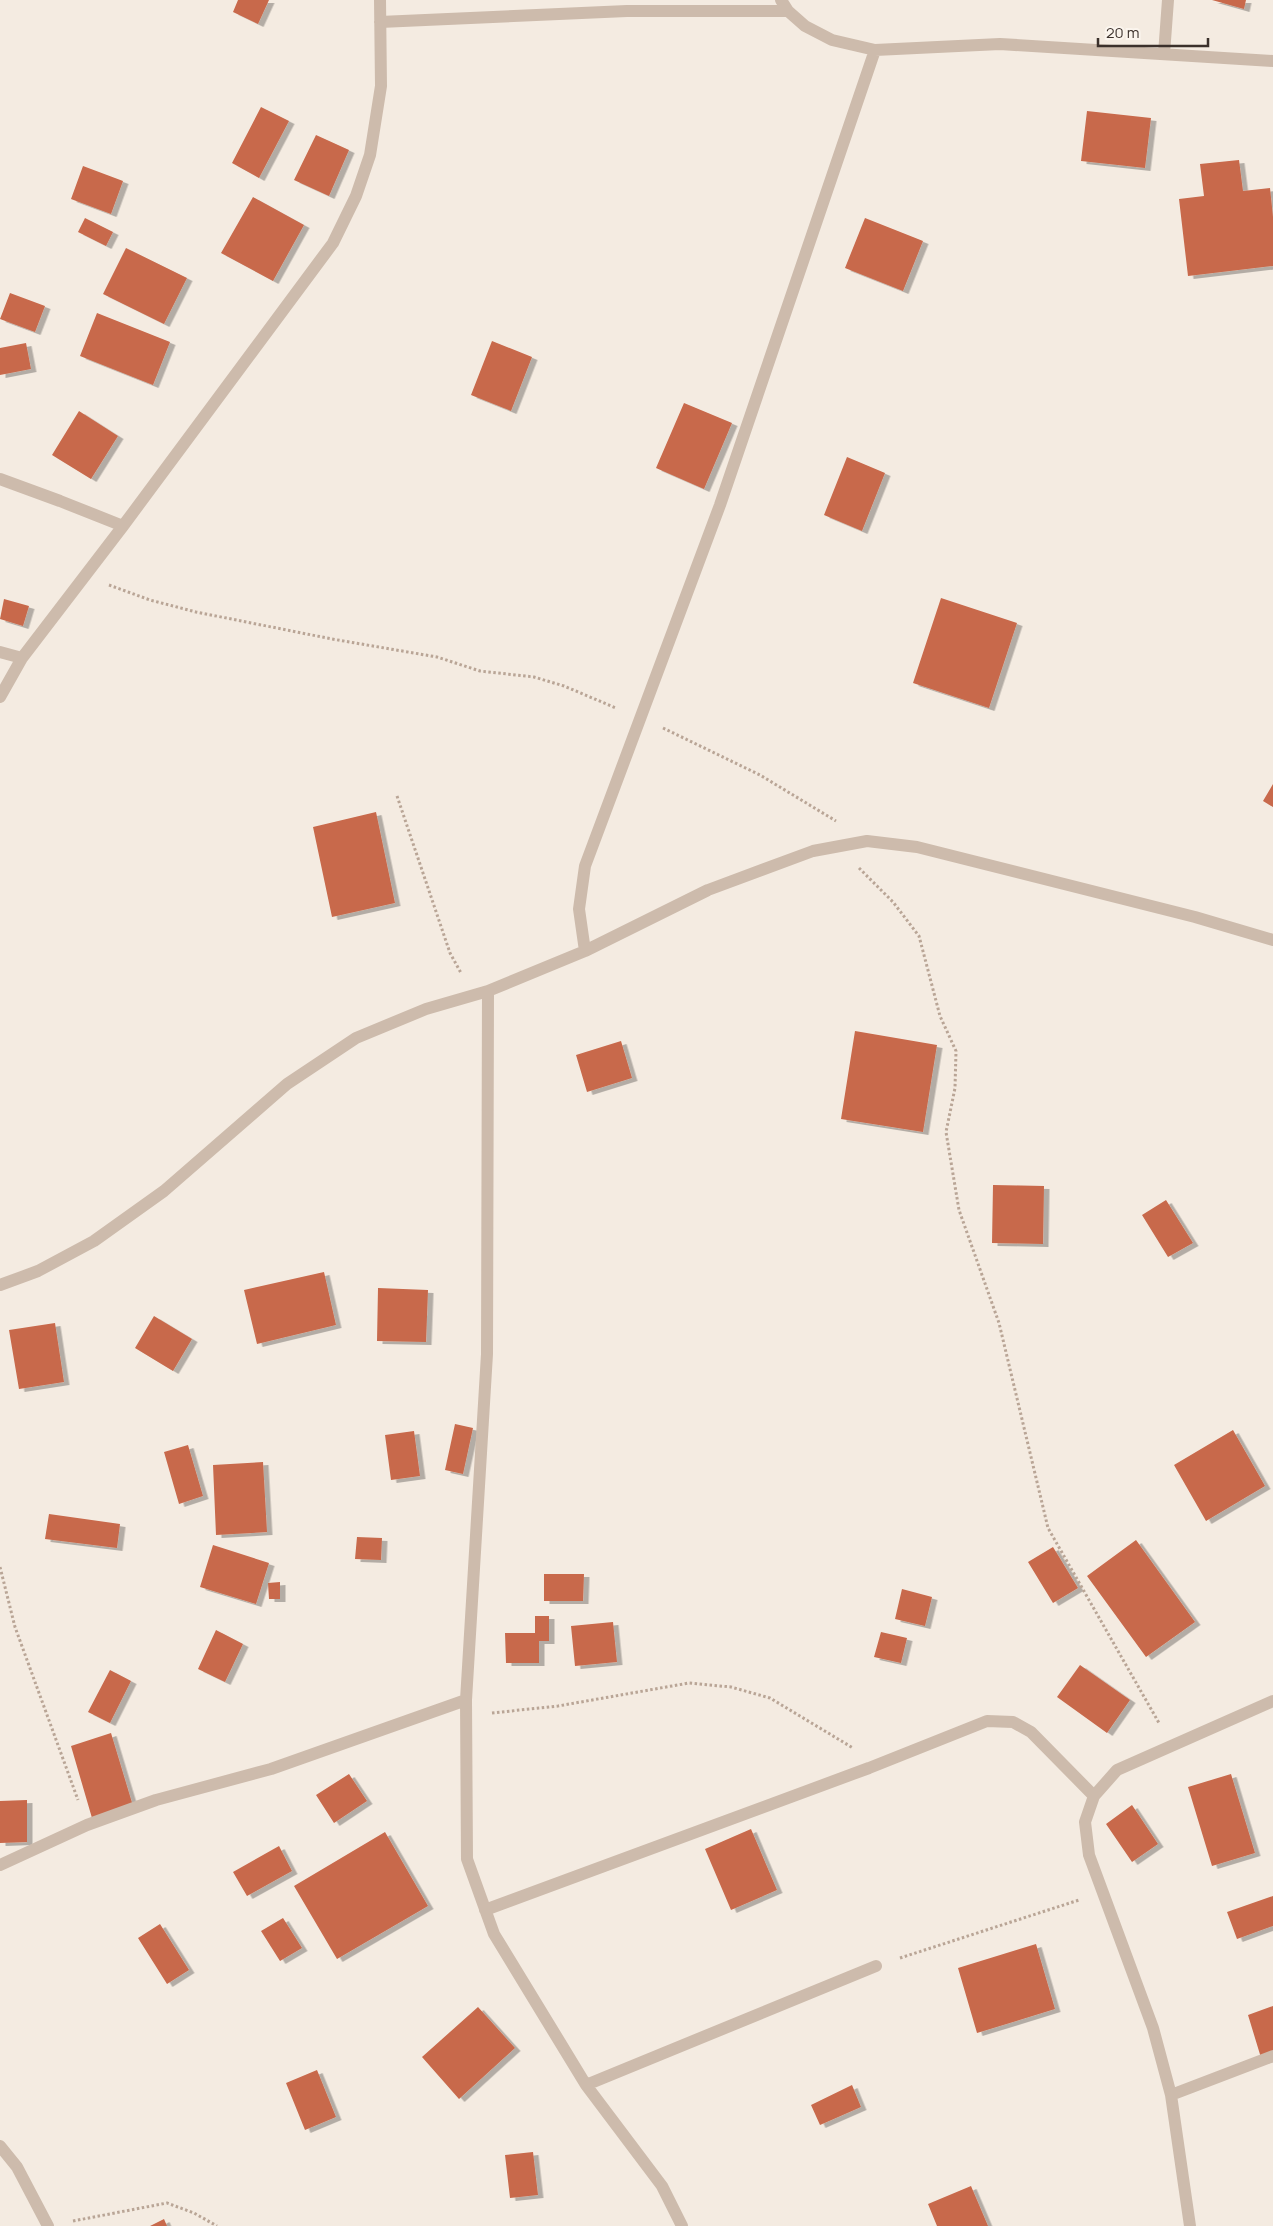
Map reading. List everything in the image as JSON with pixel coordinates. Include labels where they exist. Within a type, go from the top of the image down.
[{"type":"street","points":[[0,697],[22,658],[85,577],[333,243],[356,196],[370,155],[381,86],[380,0]]},
{"type":"street","points":[[1164,54],[1168,0]]},
{"type":"street","points":[[380,22],[785,5],[805,26],[832,40],[875,50],[1000,44],[1273,61]]},
{"type":"street","points":[[585,951],[579,909],[585,866],[720,505],[875,50]]},
{"type":"street","points":[[0,480],[60,500],[123,526]]},
{"type":"street","points":[[0,652],[22,658]]},
{"type":"street","points":[[0,1285],[38,1271],[94,1241],[164,1191],[287,1084],[356,1038],[426,1009],[488,991],[585,951],[708,890],[813,851],[867,841],[917,847],[1195,917],[1273,940]]},
{"type":"street","points":[[488,991],[486,1354],[466,1700],[467,1859],[494,1934],[586,2084],[662,2186],[682,2226]]},
{"type":"street","points":[[0,1865],[87,1825],[156,1800],[271,1769],[466,1700]]},
{"type":"street","points":[[1190,2226],[1171,2095],[1153,2028],[1090,1855],[1085,1822],[1094,1796],[1117,1770],[1273,1701]]},
{"type":"street","points":[[485,1910],[869,1768],[987,1721],[1013,1722],[1032,1732],[1094,1796]]},
{"type":"street","points":[[586,2084],[876,1966]]},
{"type":"street","points":[[1171,2095],[1273,2056]]},
{"type":"street","points":[[0,2146],[17,2167],[48,2226]]},
{"type":"path","points":[[85,577],[150,600],[196,612],[332,639],[437,657],[480,671],[534,677],[564,686],[641,718],[760,775],[820,810],[867,841]]},
{"type":"path","points":[[397,796],[450,952],[473,995]]},
{"type":"path","points":[[837,847],[893,902],[919,936],[940,1016],[956,1051],[955,1088],[946,1132],[959,1210],[999,1323],[1048,1528],[1172,1746]]},
{"type":"path","points":[[0,1566],[15,1627],[87,1825]]},
{"type":"path","points":[[466,1715],[558,1706],[688,1683],[731,1687],[770,1698],[807,1719],[850,1745],[869,1768]]},
{"type":"path","points":[[876,1966],[1104,1892]]},
{"type":"path","points":[[69,2222],[167,2203],[217,2226]]},
{"type":"building","points":[[238,0],[269,0],[258,24],[233,12]]},
{"type":"building","points":[[1212,0],[1246,0],[1244,9]]},
{"type":"building","points":[[261,107],[289,121],[259,178],[232,163]]},
{"type":"building","points":[[1087,111],[1151,118],[1145,168],[1081,161]]},
{"type":"building","points":[[316,135],[349,150],[329,196],[294,180]]},
{"type":"building","points":[[1239,160],[1243,191],[1270,188],[1273,217],[1273,266],[1188,276],[1179,199],[1204,196],[1200,164]]},
{"type":"building","points":[[83,166],[123,181],[111,214],[71,199]]},
{"type":"building","points":[[253,197],[304,225],[273,281],[221,253]]},
{"type":"building","points":[[85,218],[113,232],[106,246],[78,232]]},
{"type":"building","points":[[865,218],[923,241],[903,291],[845,268]]},
{"type":"building","points":[[126,248],[187,278],[164,324],[103,294]]},
{"type":"building","points":[[10,293],[45,306],[35,332],[0,319]]},
{"type":"building","points":[[97,313],[170,342],[153,385],[80,356]]},
{"type":"building","points":[[492,341],[532,357],[511,411],[471,395]]},
{"type":"building","points":[[26,343],[31,369],[0,375],[0,348]]},
{"type":"building","points":[[684,403],[732,423],[704,489],[656,468]]},
{"type":"building","points":[[79,411],[118,436],[91,479],[52,455]]},
{"type":"building","points":[[847,457],[885,473],[862,531],[824,515]]},
{"type":"building","points":[[941,598],[1017,623],[989,708],[913,683]]},
{"type":"building","points":[[4,599],[29,606],[23,626],[0,619]]},
{"type":"building","points":[[1273,784],[1273,807],[1263,801]]},
{"type":"building","points":[[376,812],[395,903],[332,917],[313,827]]},
{"type":"building","points":[[855,1031],[937,1045],[923,1132],[841,1119]]},
{"type":"building","points":[[621,1041],[632,1078],[587,1092],[576,1055]]},
{"type":"building","points":[[993,1185],[1044,1186],[1043,1244],[992,1243]]},
{"type":"building","points":[[1166,1200],[1193,1243],[1168,1257],[1142,1215]]},
{"type":"building","points":[[324,1272],[336,1325],[257,1344],[244,1290]]},
{"type":"building","points":[[378,1288],[428,1290],[426,1342],[377,1341]]},
{"type":"building","points":[[154,1316],[192,1339],[173,1371],[135,1348]]},
{"type":"building","points":[[55,1323],[64,1382],[19,1389],[9,1330]]},
{"type":"building","points":[[455,1424],[473,1428],[463,1474],[445,1470]]},
{"type":"building","points":[[1233,1430],[1265,1486],[1206,1521],[1174,1465]]},
{"type":"building","points":[[414,1431],[420,1476],[391,1480],[385,1435]]},
{"type":"building","points":[[188,1445],[203,1496],[179,1504],[164,1452]]},
{"type":"building","points":[[263,1462],[267,1532],[216,1535],[213,1465]]},
{"type":"building","points":[[49,1514],[120,1524],[117,1548],[45,1539]]},
{"type":"building","points":[[357,1537],[382,1538],[381,1560],[355,1559]]},
{"type":"building","points":[[1136,1540],[1195,1622],[1146,1657],[1087,1576]]},
{"type":"building","points":[[213,1545],[269,1563],[256,1604],[200,1587]]},
{"type":"building","points":[[1053,1547],[1078,1588],[1053,1603],[1028,1562]]},
{"type":"building","points":[[544,1574],[584,1574],[583,1601],[544,1601]]},
{"type":"building","points":[[280,1582],[280,1599],[269,1599],[268,1583]]},
{"type":"building","points":[[902,1589],[932,1597],[925,1626],[895,1619]]},
{"type":"building","points":[[535,1616],[549,1616],[549,1641],[539,1641],[539,1663],[506,1663],[505,1633],[535,1633]]},
{"type":"building","points":[[613,1622],[617,1662],[575,1666],[571,1626]]},
{"type":"building","points":[[216,1630],[243,1644],[225,1682],[198,1669]]},
{"type":"building","points":[[881,1632],[907,1638],[901,1663],[874,1657]]},
{"type":"building","points":[[1080,1665],[1130,1700],[1107,1733],[1057,1697]]},
{"type":"building","points":[[110,1670],[131,1681],[110,1723],[88,1712]]},
{"type":"building","points":[[111,1733],[133,1806],[92,1818],[71,1746]]},
{"type":"building","points":[[349,1774],[367,1801],[334,1823],[316,1795]]},
{"type":"building","points":[[1231,1774],[1255,1853],[1212,1866],[1188,1787]]},
{"type":"building","points":[[27,1800],[27,1842],[0,1843],[0,1801]]},
{"type":"building","points":[[1132,1805],[1158,1844],[1132,1862],[1106,1824]]},
{"type":"building","points":[[751,1829],[777,1890],[731,1910],[705,1849]]},
{"type":"building","points":[[385,1832],[428,1906],[337,1959],[294,1886]]},
{"type":"building","points":[[279,1846],[292,1871],[247,1896],[233,1872]]},
{"type":"building","points":[[1273,1896],[1273,1926],[1237,1939],[1227,1912]]},
{"type":"building","points":[[283,1918],[302,1948],[280,1961],[261,1931]]},
{"type":"building","points":[[160,1924],[189,1970],[167,1984],[138,1938]]},
{"type":"building","points":[[1036,1944],[1055,2009],[977,2033],[958,1968]]},
{"type":"building","points":[[1273,2006],[1273,2057],[1262,2061],[1248,2015]]},
{"type":"building","points":[[478,2007],[515,2048],[459,2099],[422,2057]]},
{"type":"building","points":[[317,2070],[336,2117],[305,2130],[286,2083]]},
{"type":"building","points":[[852,2085],[861,2107],[820,2125],[811,2105]]},
{"type":"building","points":[[533,2152],[538,2195],[510,2198],[505,2155]]},
{"type":"building","points":[[971,2186],[988,2226],[937,2226],[928,2204]]},
{"type":"building","points":[[164,2219],[167,2226],[150,2226]]}]
